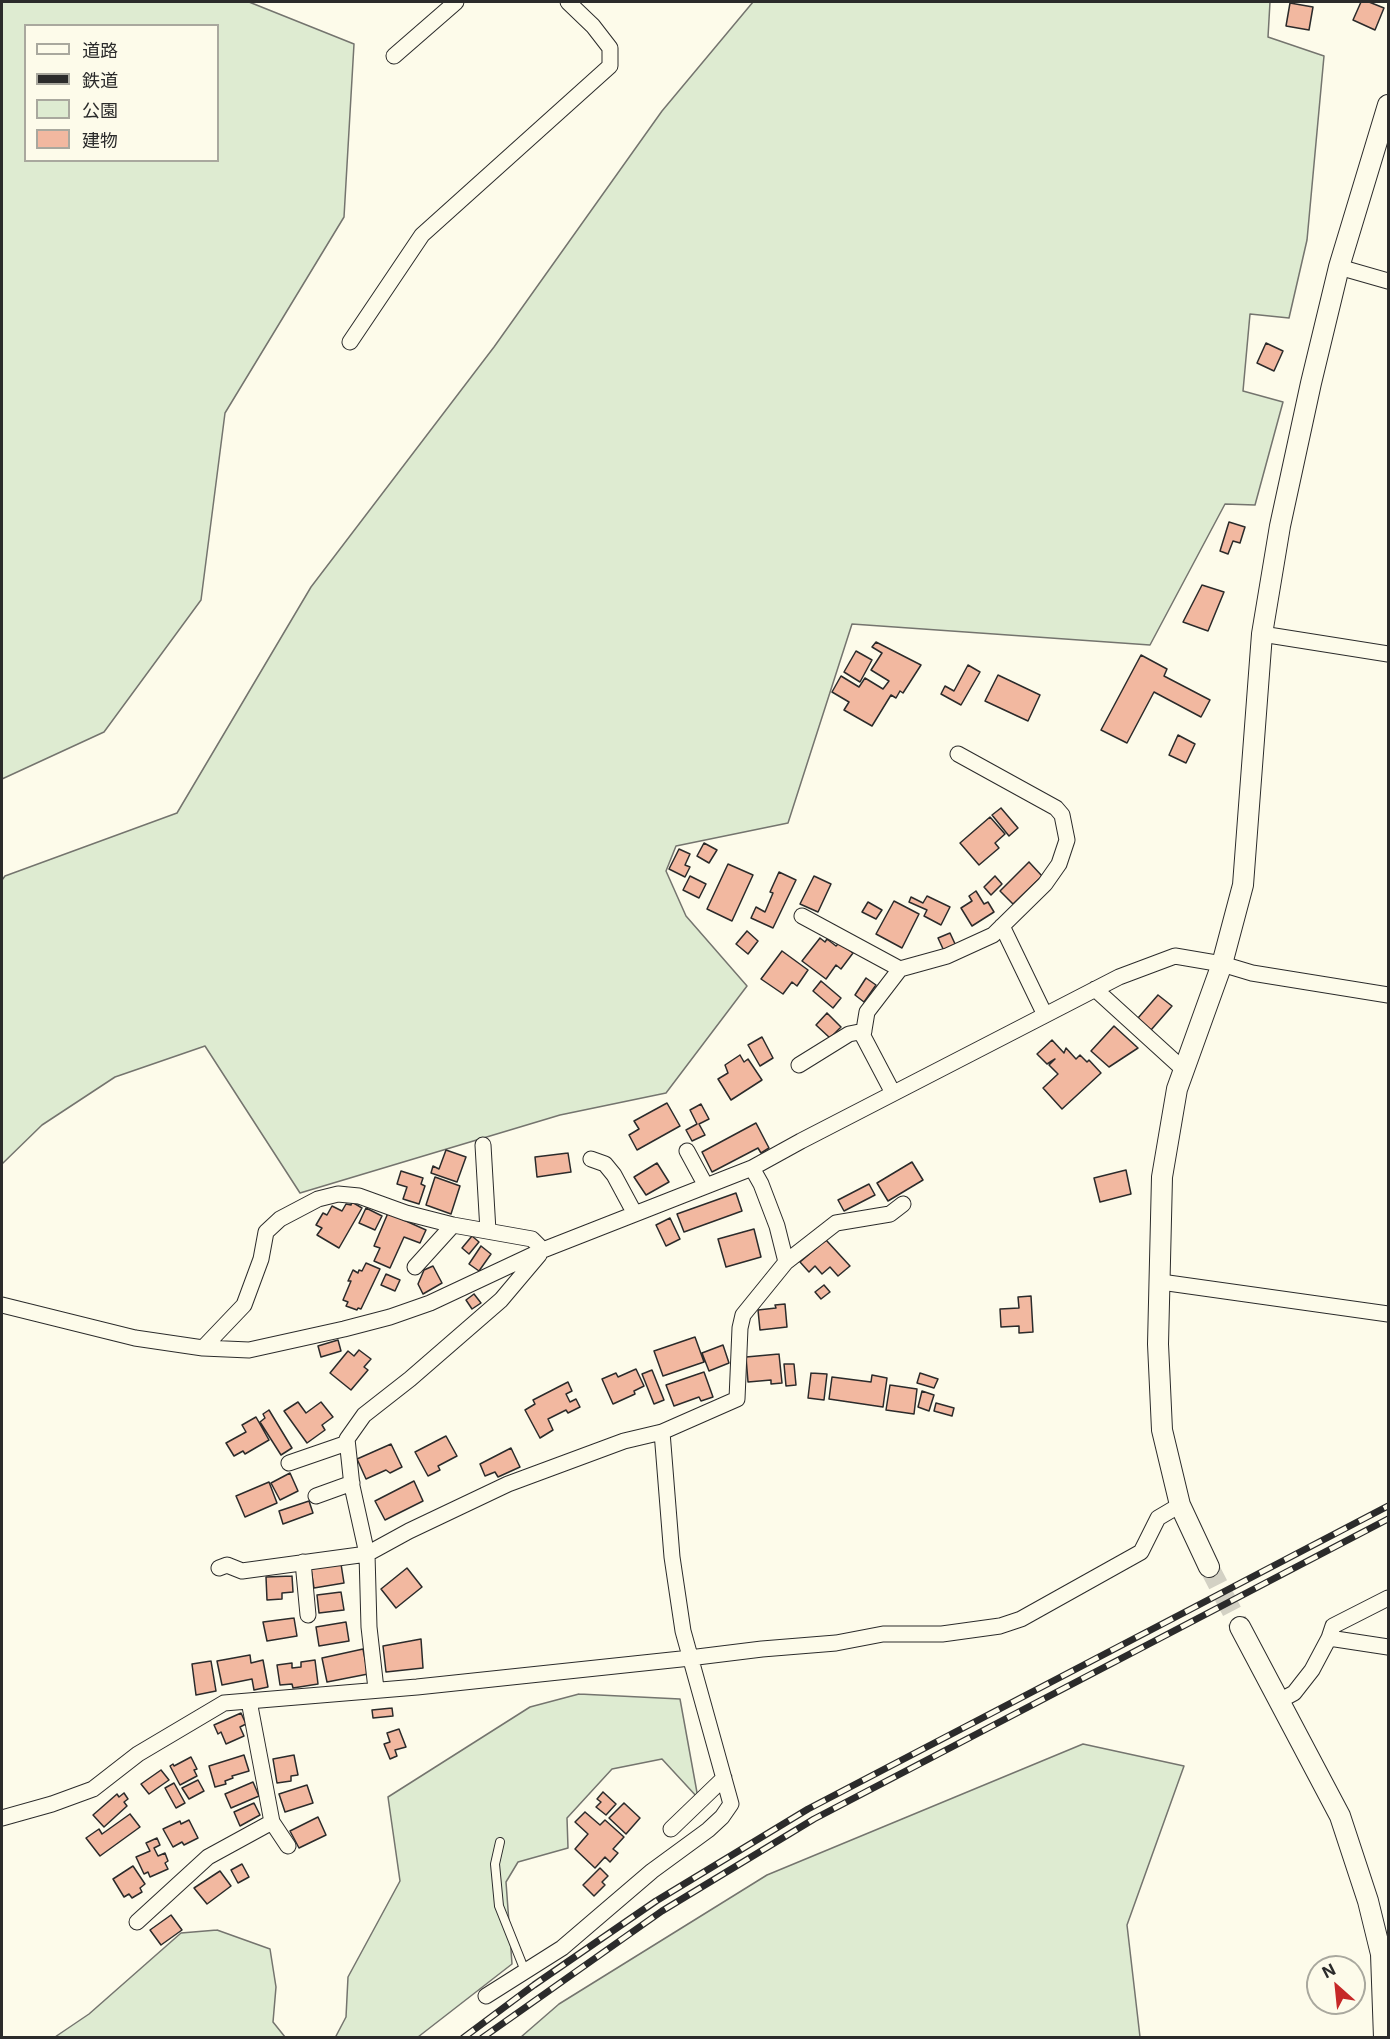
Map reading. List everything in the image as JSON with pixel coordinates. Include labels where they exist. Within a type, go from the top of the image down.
[{"type":"street","points":[[394,56],[456,2]]},
{"type":"street","points":[[350,342],[422,235],[610,66],[610,48],[593,26],[568,2]]},
{"type":"street","points":[[1209,1567],[1180,1505],[1162,1430],[1158,1344],[1162,1177],[1177,1089],[1222,964],[1243,885],[1262,634],[1280,526],[1339,267],[1389,105]]},
{"type":"street","points":[[1339,267],[1389,281]]},
{"type":"street","points":[[1262,634],[1389,654]]},
{"type":"street","points":[[893,1093],[863,1036],[867,1012],[900,969],[946,956],[993,935],[1045,884],[1059,864],[1067,840],[1062,814],[1056,808],[958,754]]},
{"type":"street","points":[[802,916],[900,969]]},
{"type":"street","points":[[1002,926],[1045,1015]]},
{"type":"street","points":[[2,1305],[135,1338],[203,1348],[249,1350],[390,1317],[430,1303],[543,1250],[752,1168],[1095,989],[1119,977],[1175,956],[1222,964],[1251,974],[1389,995]]},
{"type":"street","points":[[1095,989],[1184,1070]]},
{"type":"street","points":[[799,1065],[849,1034],[864,1031]]},
{"type":"street","points":[[483,1145],[488,1231]]},
{"type":"street","points":[[687,1151],[706,1186]]},
{"type":"street","points":[[591,1159],[605,1164],[614,1175],[634,1214]]},
{"type":"street","points":[[752,1168],[761,1184],[777,1226],[786,1262]]},
{"type":"street","points":[[203,1348],[244,1305],[261,1259],[266,1232],[280,1219],[318,1199],[338,1194],[359,1197],[406,1213],[453,1225],[532,1239],[543,1250]]},
{"type":"street","points":[[219,1568],[227,1565],[242,1571],[367,1554],[409,1531],[508,1484],[624,1441],[662,1432],[737,1399],[740,1328],[743,1315],[786,1262],[836,1223],[890,1214],[903,1204]]},
{"type":"street","points":[[415,1268],[453,1225]]},
{"type":"street","points":[[376,1689],[369,1627],[367,1554],[352,1483],[347,1439],[364,1415],[410,1379],[501,1300],[543,1250]]},
{"type":"street","points":[[1161,1281],[1389,1314]]},
{"type":"street","points":[[486,1996],[562,1948],[652,1871],[708,1830],[722,1817],[731,1804],[689,1657],[672,1557],[662,1432]]},
{"type":"street","points":[[289,1463],[347,1443]]},
{"type":"street","points":[[316,1496],[352,1483]]},
{"type":"street","points":[[2,1818],[52,1804],[93,1789],[138,1754],[224,1703],[440,1684],[836,1643],[883,1634],[942,1634],[1000,1626],[1021,1619],[1141,1552],[1158,1518],[1180,1505]]},
{"type":"street","points":[[303,1562],[308,1615]]},
{"type":"street","points":[[1279,1701],[1294,1693],[1312,1670],[1333,1626],[1389,1598]]},
{"type":"street","points":[[1240,1627],[1340,1816],[1368,1901],[1380,1954],[1384,2037]]},
{"type":"street","points":[[1329,1638],[1389,1647]]},
{"type":"street","points":[[249,1701],[272,1822],[288,1846]]},
{"type":"street","points":[[671,1829],[724,1778]]},
{"type":"street","points":[[137,1922],[208,1857],[272,1822]]},
{"type":"lane","points":[[500,1842],[495,1864],[499,1906],[525,1971]]},
{"type":"green space","points":[[2,2],[249,2],[354,44],[344,217],[225,413],[201,600],[104,732],[2,779]]},
{"type":"green space","points":[[753,2],[1270,2],[1268,37],[1324,56],[1307,240],[1289,318],[1250,314],[1243,391],[1283,402],[1255,505],[1225,504],[1150,645],[852,624],[788,823],[676,846],[666,871],[686,916],[747,986],[666,1093],[560,1115],[300,1193],[205,1046],[115,1077],[42,1125],[2,1164],[2,880],[5,876],[177,813],[311,587],[494,347],[662,111]]},
{"type":"green space","points":[[579,1694],[680,1699],[698,1798],[662,1759],[612,1769],[567,1818],[568,1848],[518,1862],[506,1882],[512,1964],[418,2037],[335,2038],[346,2017],[348,1977],[400,1881],[388,1797],[530,1707]]},
{"type":"green space","points":[[1083,1744],[1184,1766],[1127,1925],[1140,2037],[521,2037],[559,2004],[767,1875]]},
{"type":"green space","points":[[217,1930],[270,1949],[276,1987],[273,2022],[285,2037],[55,2037],[89,2014],[181,1933]]},
{"type":"building","points":[[1361,2],[1369,2],[1384,8],[1375,30],[1353,20]]},
{"type":"building","points":[[1290,3],[1313,7],[1309,30],[1286,26]]},
{"type":"building","points":[[1266,343],[1283,351],[1274,371],[1257,363]]},
{"type":"building","points":[[1229,522],[1245,527],[1240,543],[1233,541],[1228,554],[1220,551]]},
{"type":"building","points":[[1202,585],[1224,592],[1208,631],[1183,622]]},
{"type":"building","points":[[876,642],[921,665],[903,693],[900,691],[896,698],[891,695],[872,726],[844,710],[849,702],[832,692],[841,676],[859,687],[865,678],[883,689],[889,681],[871,670],[882,653],[872,647]]},
{"type":"building","points":[[856,651],[872,660],[860,682],[844,672]]},
{"type":"building","points":[[1141,655],[1167,669],[1164,676],[1210,700],[1201,717],[1154,692],[1127,743],[1101,730]]},
{"type":"building","points":[[968,665],[980,672],[961,705],[941,694],[945,686],[954,691]]},
{"type":"building","points":[[998,675],[1040,695],[1028,721],[985,701]]},
{"type":"building","points":[[1178,735],[1195,744],[1186,763],[1169,755]]},
{"type":"building","points":[[1001,808],[1018,828],[1009,836],[992,815]]},
{"type":"building","points":[[990,817],[1005,834],[995,843],[999,848],[979,865],[960,843]]},
{"type":"building","points":[[704,843],[717,850],[709,863],[697,856]]},
{"type":"building","points":[[679,849],[690,854],[685,865],[690,867],[685,877],[669,869]]},
{"type":"building","points":[[1029,862],[1042,876],[1013,904],[1000,891]]},
{"type":"building","points":[[728,864],[753,875],[732,921],[707,909]]},
{"type":"building","points":[[779,872],[796,880],[773,928],[751,918],[756,907],[765,912],[773,893],[770,892]]},
{"type":"building","points":[[690,876],[706,884],[699,898],[683,890]]},
{"type":"building","points":[[814,876],[831,884],[818,912],[800,904]]},
{"type":"building","points":[[995,876],[1002,884],[991,895],[984,887]]},
{"type":"building","points":[[976,891],[984,904],[988,902],[994,912],[972,926],[961,908],[972,901],[969,896]]},
{"type":"building","points":[[927,896],[950,907],[941,925],[924,916],[927,910],[909,902],[911,897],[923,903]]},
{"type":"building","points":[[894,901],[919,914],[902,948],[876,934]]},
{"type":"building","points":[[868,902],[882,910],[876,919],[862,912]]},
{"type":"building","points":[[747,931],[758,941],[748,954],[736,944]]},
{"type":"building","points":[[950,933],[956,946],[944,951],[938,938]]},
{"type":"building","points":[[820,938],[825,942],[827,939],[836,946],[839,943],[853,953],[841,969],[836,965],[826,979],[802,961]]},
{"type":"building","points":[[782,951],[808,970],[797,986],[792,982],[783,994],[761,979]]},
{"type":"building","points":[[866,978],[876,985],[864,1002],[855,995]]},
{"type":"building","points":[[821,981],[841,998],[833,1008],[813,991]]},
{"type":"building","points":[[1158,995],[1172,1006],[1151,1030],[1138,1018]]},
{"type":"building","points":[[827,1013],[841,1027],[830,1038],[816,1025]]},
{"type":"building","points":[[1114,1026],[1138,1048],[1109,1067],[1091,1051]]},
{"type":"building","points":[[762,1037],[773,1058],[760,1066],[748,1045]]},
{"type":"building","points":[[1052,1040],[1064,1053],[1066,1048],[1076,1059],[1080,1055],[1087,1062],[1089,1060],[1101,1073],[1062,1109],[1043,1088],[1058,1074],[1049,1065],[1055,1059],[1047,1064],[1037,1054]]},
{"type":"building","points":[[740,1055],[744,1062],[748,1059],[762,1080],[731,1100],[718,1079],[728,1073],[725,1065]]},
{"type":"building","points":[[667,1103],[680,1126],[637,1150],[629,1135],[639,1129],[634,1121]]},
{"type":"building","points":[[701,1104],[709,1119],[699,1124],[705,1135],[692,1141],[686,1130],[697,1124],[690,1110]]},
{"type":"building","points":[[756,1123],[769,1148],[761,1153],[758,1148],[712,1172],[702,1152]]},
{"type":"building","points":[[446,1150],[466,1157],[457,1182],[431,1173],[433,1166],[439,1169]]},
{"type":"building","points":[[568,1153],[571,1172],[537,1177],[535,1157]]},
{"type":"building","points":[[912,1162],[923,1180],[888,1201],[877,1183]]},
{"type":"building","points":[[657,1163],[669,1182],[646,1195],[634,1177]]},
{"type":"building","points":[[1126,1170],[1131,1194],[1100,1202],[1094,1178]]},
{"type":"building","points":[[401,1171],[423,1178],[421,1184],[425,1186],[419,1204],[403,1199],[407,1187],[397,1184]]},
{"type":"building","points":[[435,1177],[460,1186],[451,1214],[426,1205]]},
{"type":"building","points":[[869,1184],[875,1195],[844,1211],[838,1200]]},
{"type":"building","points":[[736,1193],[742,1211],[684,1232],[677,1214]]},
{"type":"building","points":[[352,1202],[362,1208],[339,1248],[317,1235],[322,1228],[316,1225],[323,1213],[327,1215],[332,1206],[342,1211],[346,1204],[351,1205]]},
{"type":"building","points":[[366,1208],[382,1216],[375,1230],[359,1223]]},
{"type":"building","points":[[388,1213],[426,1230],[420,1243],[404,1237],[390,1268],[374,1261],[380,1248],[374,1246]]},
{"type":"building","points":[[670,1218],[680,1239],[666,1246],[656,1225]]},
{"type":"building","points":[[754,1229],[761,1257],[726,1267],[718,1239]]},
{"type":"building","points":[[472,1236],[479,1242],[469,1254],[462,1248]]},
{"type":"building","points":[[826,1240],[850,1266],[838,1276],[830,1267],[822,1274],[815,1266],[809,1272],[800,1262]]},
{"type":"building","points":[[481,1246],[491,1254],[479,1271],[469,1264]]},
{"type":"building","points":[[366,1263],[380,1269],[361,1309],[357,1310],[346,1306],[348,1302],[343,1300],[353,1270],[358,1273],[359,1270],[362,1271]]},
{"type":"building","points":[[433,1266],[442,1283],[423,1294],[418,1284],[424,1270]]},
{"type":"building","points":[[386,1274],[400,1280],[395,1291],[381,1285]]},
{"type":"building","points":[[824,1285],[830,1292],[821,1299],[815,1292]]},
{"type":"building","points":[[474,1294],[481,1303],[472,1309],[466,1300]]},
{"type":"building","points":[[1031,1296],[1033,1332],[1019,1333],[1019,1326],[1001,1327],[1000,1309],[1019,1308],[1018,1297]]},
{"type":"building","points":[[785,1304],[787,1327],[760,1330],[758,1310],[776,1308],[775,1305]]},
{"type":"building","points":[[695,1337],[704,1362],[663,1376],[654,1351]]},
{"type":"building","points":[[338,1340],[341,1351],[321,1357],[318,1346]]},
{"type":"building","points":[[723,1345],[729,1363],[709,1371],[702,1353]]},
{"type":"building","points":[[359,1350],[371,1359],[364,1367],[368,1370],[351,1390],[330,1373],[348,1351],[354,1356]]},
{"type":"building","points":[[779,1354],[782,1383],[771,1384],[771,1380],[748,1382],[746,1357]]},
{"type":"building","points":[[784,1364],[794,1364],[796,1385],[786,1386]]},
{"type":"building","points":[[636,1369],[644,1386],[634,1391],[635,1394],[613,1404],[602,1379],[616,1373],[618,1377]]},
{"type":"building","points":[[652,1370],[664,1400],[654,1404],[642,1374]]},
{"type":"building","points":[[704,1372],[713,1397],[701,1401],[699,1397],[674,1406],[666,1385]]},
{"type":"building","points":[[811,1373],[827,1374],[824,1400],[808,1398]]},
{"type":"building","points":[[920,1373],[938,1379],[934,1388],[917,1383]]},
{"type":"building","points":[[872,1375],[887,1378],[883,1407],[829,1399],[832,1377],[871,1382]]},
{"type":"building","points":[[568,1382],[572,1391],[566,1394],[570,1402],[576,1399],[580,1407],[568,1413],[566,1410],[548,1419],[553,1430],[540,1438],[525,1410],[535,1404],[533,1400]]},
{"type":"building","points":[[890,1385],[917,1389],[914,1414],[886,1410]]},
{"type":"building","points":[[922,1391],[934,1395],[929,1411],[918,1407]]},
{"type":"building","points":[[298,1402],[306,1413],[321,1402],[333,1417],[322,1425],[325,1430],[307,1443],[284,1411]]},
{"type":"building","points":[[936,1403],[954,1408],[952,1416],[934,1411]]},
{"type":"building","points":[[269,1410],[292,1448],[281,1455],[260,1422],[265,1418],[263,1414]]},
{"type":"building","points":[[256,1417],[269,1440],[245,1454],[243,1451],[234,1456],[226,1443],[246,1432],[242,1425]]},
{"type":"building","points":[[446,1436],[457,1456],[438,1466],[440,1470],[428,1476],[415,1452]]},
{"type":"building","points":[[391,1444],[402,1467],[390,1473],[386,1470],[366,1479],[357,1459]]},
{"type":"building","points":[[511,1448],[520,1467],[498,1477],[495,1472],[485,1476],[480,1464]]},
{"type":"building","points":[[290,1473],[298,1491],[280,1500],[271,1483]]},
{"type":"building","points":[[414,1481],[423,1501],[385,1520],[375,1501]]},
{"type":"building","points":[[269,1482],[277,1503],[245,1517],[236,1496]]},
{"type":"building","points":[[309,1501],[313,1513],[283,1524],[279,1511]]},
{"type":"building","points":[[341,1564],[344,1583],[314,1588],[311,1569]]},
{"type":"building","points":[[407,1568],[422,1587],[396,1608],[381,1589]]},
{"type":"building","points":[[292,1576],[293,1592],[282,1593],[282,1599],[267,1600],[266,1577]]},
{"type":"building","points":[[341,1592],[344,1610],[319,1613],[317,1595]]},
{"type":"building","points":[[294,1618],[297,1636],[267,1641],[263,1622]]},
{"type":"building","points":[[346,1622],[349,1641],[319,1646],[316,1627]]},
{"type":"building","points":[[421,1639],[423,1668],[386,1672],[383,1646]]},
{"type":"building","points":[[363,1649],[368,1674],[327,1682],[322,1658]]},
{"type":"building","points":[[250,1655],[251,1663],[263,1660],[268,1687],[254,1690],[252,1679],[222,1685],[217,1661]]},
{"type":"building","points":[[315,1660],[318,1684],[293,1688],[292,1684],[280,1685],[277,1665],[292,1663],[292,1668],[301,1667],[301,1662]]},
{"type":"building","points":[[211,1661],[216,1691],[196,1695],[192,1664]]},
{"type":"building","points":[[392,1708],[393,1716],[373,1718],[372,1710]]},
{"type":"building","points":[[241,1713],[246,1724],[240,1727],[244,1736],[226,1744],[221,1732],[218,1734],[214,1725]]},
{"type":"building","points":[[399,1729],[406,1747],[395,1750],[397,1756],[390,1759],[384,1744],[390,1742],[387,1733]]},
{"type":"building","points":[[244,1755],[249,1771],[232,1776],[233,1778],[225,1781],[226,1784],[215,1787],[209,1766]]},
{"type":"building","points":[[294,1755],[298,1775],[291,1776],[291,1781],[277,1783],[273,1759]]},
{"type":"building","points":[[191,1757],[197,1769],[194,1770],[197,1776],[180,1785],[170,1766]]},
{"type":"building","points":[[161,1770],[169,1780],[149,1794],[141,1784]]},
{"type":"building","points":[[198,1780],[204,1791],[189,1799],[182,1788]]},
{"type":"building","points":[[253,1782],[259,1796],[231,1808],[225,1794]]},
{"type":"building","points":[[174,1783],[185,1803],[176,1808],[165,1788]]},
{"type":"building","points":[[307,1785],[313,1803],[285,1812],[279,1794]]},
{"type":"building","points":[[603,1792],[616,1804],[606,1815],[596,1807],[601,1802],[597,1799]]},
{"type":"building","points":[[124,1793],[128,1799],[124,1802],[127,1806],[104,1827],[93,1815],[117,1794],[119,1797]]},
{"type":"building","points":[[254,1803],[260,1815],[240,1826],[234,1812]]},
{"type":"building","points":[[624,1803],[640,1818],[626,1834],[609,1818]]},
{"type":"building","points":[[585,1812],[600,1825],[605,1820],[624,1837],[613,1849],[618,1853],[610,1862],[605,1857],[595,1868],[575,1849],[588,1834],[575,1822]]},
{"type":"building","points":[[130,1814],[140,1827],[100,1856],[86,1838],[99,1829],[102,1834]]},
{"type":"building","points":[[318,1817],[326,1835],[299,1848],[290,1831]]},
{"type":"building","points":[[189,1820],[198,1838],[184,1845],[182,1842],[173,1847],[163,1829],[180,1821],[181,1824]]},
{"type":"building","points":[[157,1838],[160,1845],[154,1848],[158,1856],[165,1853],[168,1861],[165,1863],[168,1869],[150,1877],[148,1872],[144,1874],[136,1857],[150,1851],[146,1843]]},
{"type":"building","points":[[242,1864],[249,1877],[238,1883],[231,1870]]},
{"type":"building","points":[[133,1866],[145,1884],[140,1888],[142,1892],[132,1898],[129,1894],[124,1897],[113,1879]]},
{"type":"building","points":[[600,1868],[608,1876],[602,1882],[605,1885],[594,1896],[583,1885]]},
{"type":"building","points":[[220,1871],[231,1886],[207,1904],[194,1888]]},
{"type":"building","points":[[171,1915],[182,1930],[161,1945],[150,1930]]},
{"type":"tunnel","points":[[1209,1567],[1240,1627]]},
{"type":"railway","points":[[463,2038],[534,1985],[656,1901],[808,1809],[1388,1506]]},
{"type":"railway","points":[[482,2038],[662,1911],[814,1819],[1388,1519]]}]
